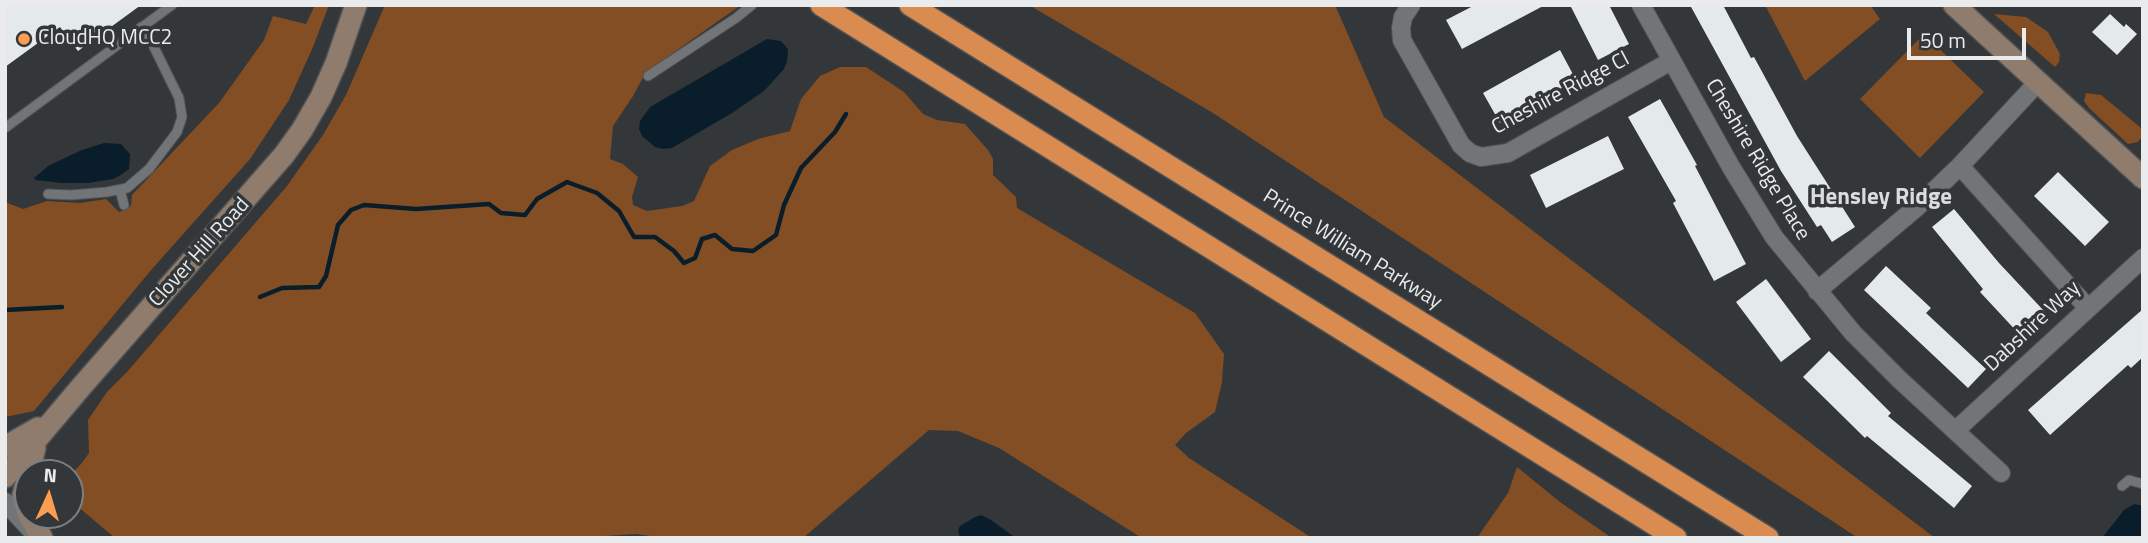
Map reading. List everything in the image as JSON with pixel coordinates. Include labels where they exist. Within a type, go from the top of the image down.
[{"type":"highway","points":[[821,5],[1676,538]]},
{"type":"highway","name":"Prince William Parkway","points":[[910,5],[1768,538]]},
{"type":"street","name":"Clover Hill Road","points":[[5,477],[284,155],[321,97],[356,5]]},
{"type":"street","name":"Cheshire Ridge Cl","points":[[1411,5],[1403,17],[1402,40],[1461,145],[1470,153],[1481,157],[1508,153],[1671,61]]},
{"type":"street","name":"Cheshire Ridge Place","points":[[1641,5],[1774,237],[1853,334],[2001,473]]},
{"type":"street","points":[[1954,5],[2143,178]]},
{"type":"street","points":[[1817,292],[1917,207],[1960,166],[2039,81]]},
{"type":"street","points":[[1960,166],[2088,308]]},
{"type":"street","name":"Dabshire Way","points":[[1956,430],[2143,258]]},
{"type":"street","points":[[5,447],[55,418]]},
{"type":"street","points":[[31,459],[37,439]]},
{"type":"street","points":[[5,502],[40,538]]},
{"type":"lane","points":[[5,128],[172,5]]},
{"type":"lane","points":[[648,76],[752,5]]},
{"type":"lane","points":[[48,194],[71,195],[120,190],[131,185],[166,149],[181,123],[177,93],[141,27]]},
{"type":"lane","points":[[120,190],[124,205]]},
{"type":"lane","points":[[2122,486],[2129,480],[2143,484]]},
{"type":"shaded area","points":[[315,5],[329,5],[313,47],[289,100],[250,159],[152,269],[34,411],[5,417],[5,202],[23,209],[47,201],[80,203],[106,199],[119,212],[131,206],[132,195],[219,103],[264,40],[273,16],[306,24]]},
{"type":"shaded area","points":[[385,5],[741,5],[646,72],[613,126],[610,159],[623,164],[638,177],[632,197],[633,205],[647,211],[682,206],[694,201],[710,166],[732,150],[758,139],[790,131],[801,99],[820,76],[840,67],[866,67],[904,92],[923,114],[937,120],[965,124],[988,150],[993,159],[993,175],[1016,197],[1017,208],[1195,313],[1224,354],[1222,382],[1215,412],[1186,433],[1175,445],[1189,458],[1312,538],[1142,538],[999,448],[958,431],[929,430],[803,538],[665,538],[636,534],[572,538],[115,538],[84,512],[84,460],[89,453],[88,420],[107,392],[287,186],[323,135],[346,95]]},
{"type":"shaded area","points":[[1029,5],[1335,5],[1384,117],[1935,538],[1858,538],[1213,113]]},
{"type":"shaded area","points":[[1765,5],[1870,5],[1880,19],[1805,81]]},
{"type":"shaded area","points":[[1994,14],[2026,17],[2048,32],[2060,54],[2055,67]]},
{"type":"shaded area","points":[[1924,34],[1984,92],[1920,158],[1860,99]]},
{"type":"shaded area","points":[[2086,93],[2101,95],[2140,127],[2143,135],[2138,142],[2128,144],[2089,108],[2084,101]]},
{"type":"shaded area","points":[[1517,467],[1560,502],[1612,538],[1477,538],[1508,493]]},
{"type":"water","points":[[767,39],[781,41],[788,49],[784,69],[764,91],[672,148],[655,147],[642,136],[640,121],[650,107]]},
{"type":"water","points":[[104,143],[121,144],[130,154],[129,169],[121,175],[88,183],[62,183],[34,178],[48,166]]},
{"type":"water","points":[[2134,504],[2143,506],[2143,538],[2102,538],[2124,510]]},
{"type":"water","points":[[981,515],[1016,538],[960,538],[960,526]]},
{"type":"building","name":"CloudHQ MCC2","points":[[5,5],[141,5],[78,51],[60,27],[5,67]]},
{"type":"building","points":[[1475,5],[1545,5],[1462,49],[1446,20]]},
{"type":"building","points":[[1570,5],[1609,5],[1629,44],[1598,60]]},
{"type":"building","points":[[1690,5],[1723,5],[1797,136],[1855,227],[1832,242],[1821,225],[1817,227],[1781,171]]},
{"type":"building","points":[[2110,14],[2124,27],[2126,24],[2137,34],[2117,55],[2092,32]]},
{"type":"building","points":[[1560,50],[1576,80],[1500,123],[1483,93]]},
{"type":"building","points":[[1660,99],[1697,165],[1695,166],[1746,264],[1714,281],[1673,203],[1676,201],[1628,117]]},
{"type":"building","points":[[1608,136],[1624,169],[1546,208],[1530,175]]},
{"type":"building","points":[[2058,172],[2109,222],[2085,246],[2034,196]]},
{"type":"building","points":[[1954,209],[2045,312],[2020,335],[1980,292],[1983,289],[1932,227]]},
{"type":"building","points":[[1886,266],[1931,308],[1926,313],[1986,369],[1968,388],[1864,290]]},
{"type":"building","points":[[1766,279],[1811,339],[1781,362],[1736,302]]},
{"type":"building","points":[[2143,309],[2143,357],[2131,368],[2128,365],[2050,435],[2028,410]]},
{"type":"building","points":[[1829,351],[1891,413],[1888,416],[1972,486],[1954,508],[1867,436],[1865,438],[1803,377]]},
{"type":"waterway","points":[[260,297],[282,288],[319,287],[326,276],[338,225],[351,210],[364,205],[416,209],[489,204],[501,213],[525,215],[537,199],[567,182],[597,193],[619,211],[634,237],[655,237],[674,251],[684,263],[695,258],[702,239],[715,235],[732,249],[753,251],[776,235],[784,205],[801,168],[835,132],[846,114]]},
{"type":"waterway","points":[[5,310],[62,307]]},
{"type":"place","name":"CloudHQ MCC2","points":[[24,39]]},
{"type":"district","name":"Hensley Ridge","points":[[1881,198]]}]
